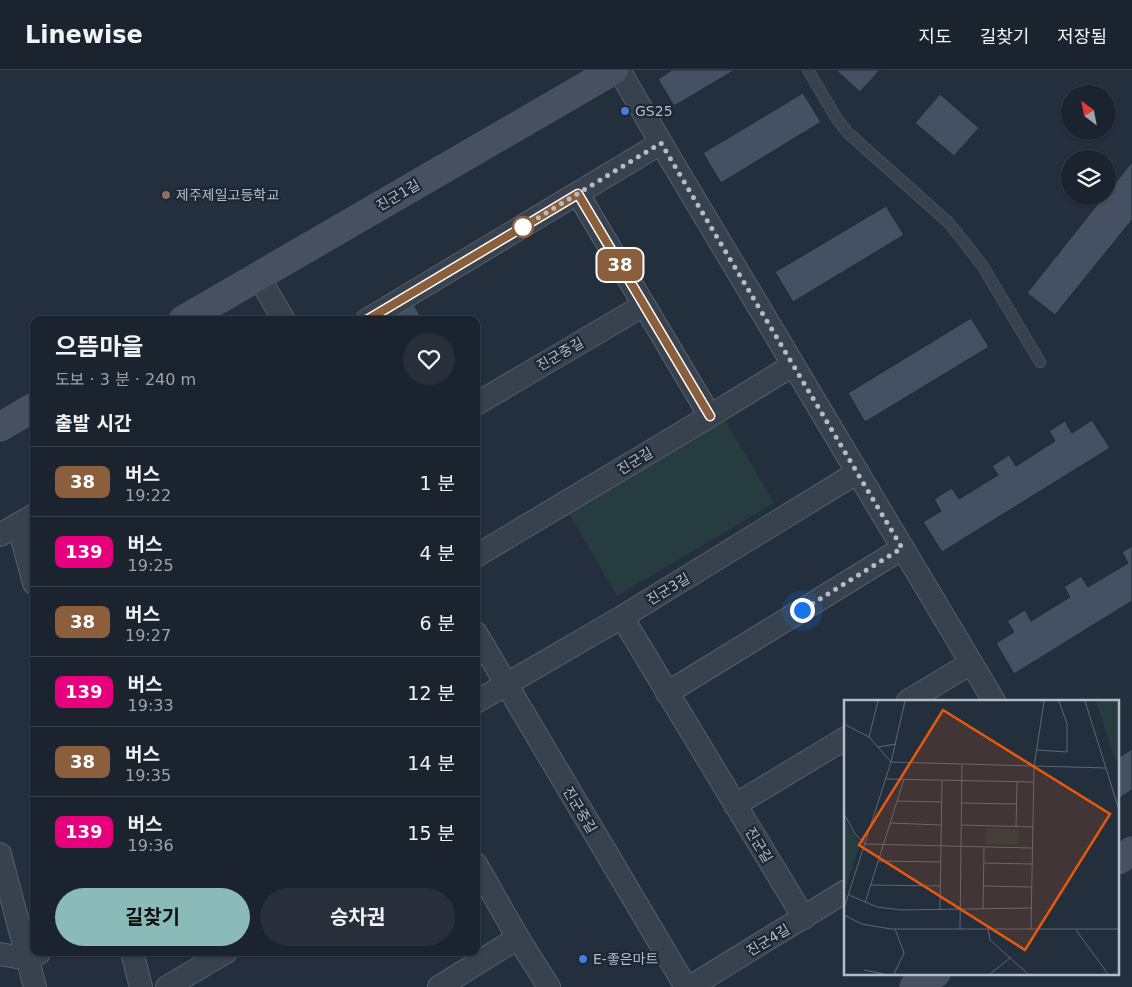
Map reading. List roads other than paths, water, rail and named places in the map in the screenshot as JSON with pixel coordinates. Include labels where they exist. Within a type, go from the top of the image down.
[{"type":"street","name":"진군1길","points":[[190,316],[614,70]]},
{"type":"street","points":[[618,70],[993,700]]},
{"type":"street","points":[[374,316],[661,143]]},
{"type":"street","points":[[578,194],[710,416]]},
{"type":"street","points":[[258,276],[282,316]]},
{"type":"street","name":"진군중길","points":[[480,402],[644,305]]},
{"type":"street","name":"진군길","points":[[480,554],[793,364]]},
{"type":"street","points":[[0,426],[30,409]]},
{"type":"street","name":"진군3길","points":[[480,700],[622,617],[858,472]]},
{"type":"street","points":[[17,525],[30,569]]},
{"type":"street","points":[[622,617],[667,693],[902,548]]},
{"type":"street","name":"진군중길","points":[[480,640],[686,987]]},
{"type":"street","points":[[910,700],[971,662]]},
{"type":"street","name":"진군길","points":[[667,693],[804,918]]},
{"type":"street","points":[[735,805],[844,739]]},
{"type":"street","points":[[1120,859],[1132,851]]},
{"type":"street","points":[[0,854],[30,944]]},
{"type":"street","points":[[480,871],[518,938],[549,987]]},
{"type":"street","name":"진군4길","points":[[690,987],[844,892]]},
{"type":"street","points":[[438,987],[518,938]]},
{"type":"street","points":[[0,954],[30,956]]},
{"type":"street","points":[[34,956],[35,987]]},
{"type":"street","points":[[133,956],[141,987]]},
{"type":"street","points":[[167,987],[219,956]]},
{"type":"street","points":[[914,987],[934,974]]},
{"type":"lane","points":[[808,70],[837,119],[848,133],[949,223],[982,265],[1040,362]]},
{"type":"place","name":"GS25","points":[[625,111]]},
{"type":"place","name":"제주제일고등학교","points":[[166,195]]},
{"type":"place","name":"E-좋은마트","points":[[583,959]]}]
